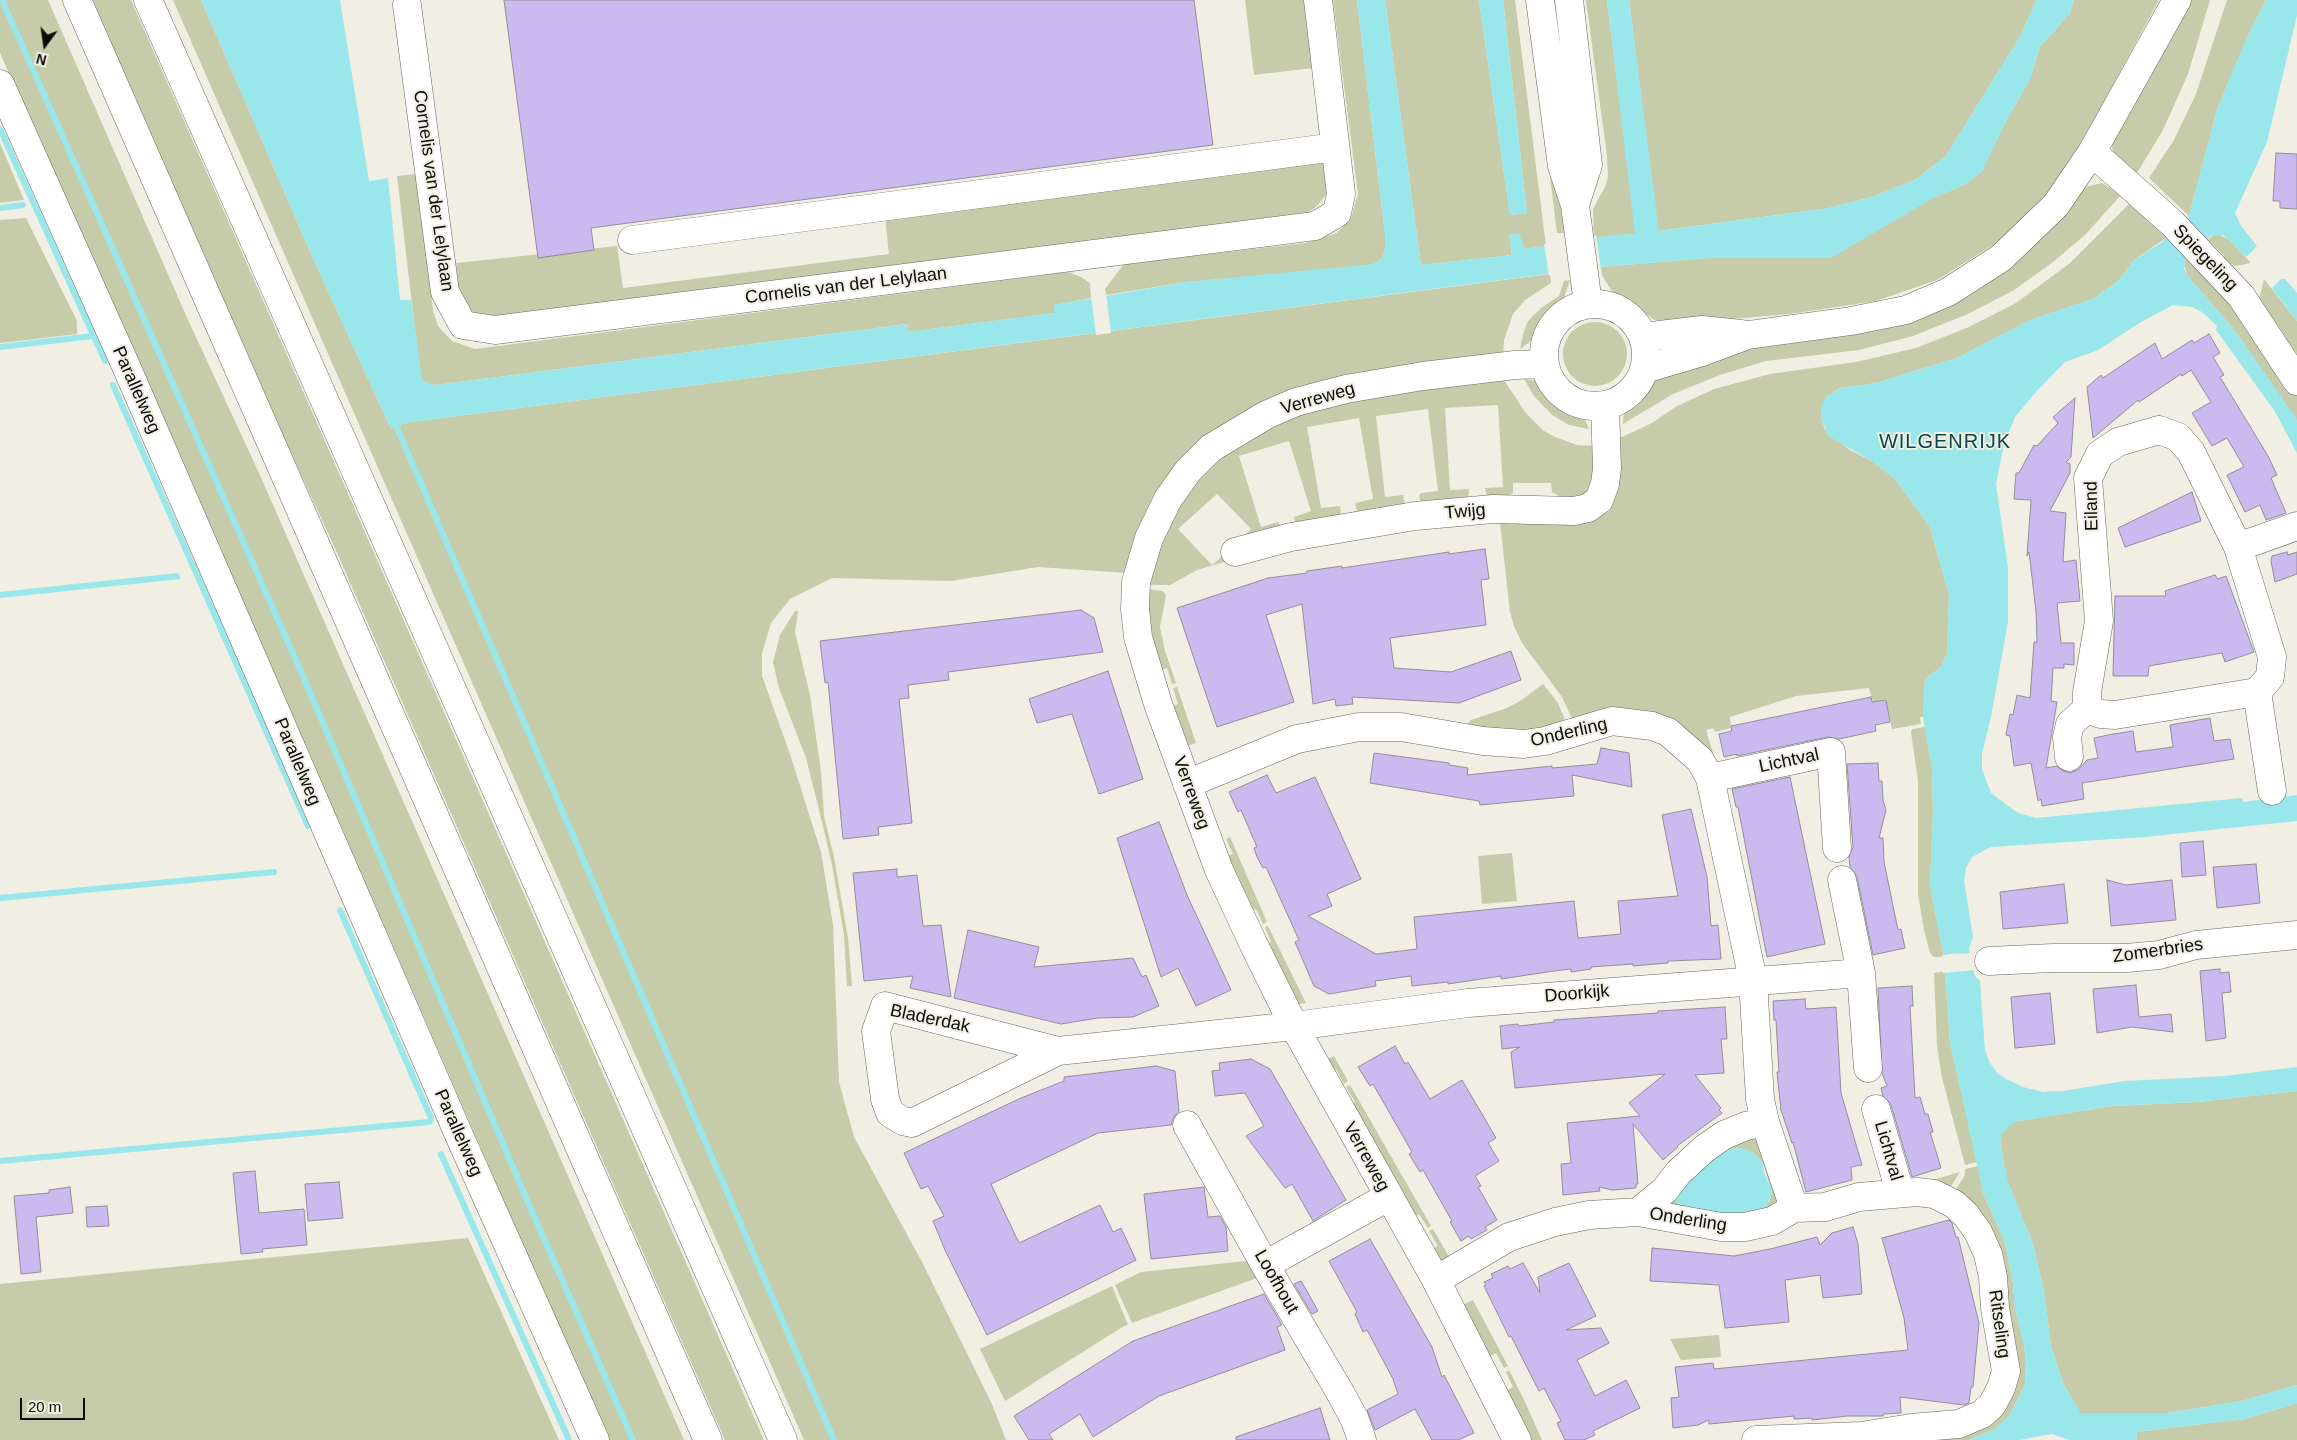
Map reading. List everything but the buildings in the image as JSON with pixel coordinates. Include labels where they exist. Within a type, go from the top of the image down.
[{"type":"main road","points":[[76,0],[708,1440]]},
{"type":"main road","points":[[148,0],[783,1440]]},
{"type":"main road","name":"Cornelis van der Lelylaan","points":[[407,5],[445,292],[462,325],[495,330],[1315,226],[1337,213],[1341,194],[1318,0]]},
{"type":"main road","points":[[1540,0],[1562,166],[1575,204],[1588,304]]},
{"type":"main road","points":[[1569,0],[1588,165],[1575,204]]},
{"type":"main road","points":[[1644,368],[1705,351],[1748,335],[1851,321],[1906,310],[1948,292],[2001,258],[2056,205],[2092,152],[2177,0]]},
{"type":"main road","name":"Parallelweg","points":[[0,84],[133,384],[459,1135],[595,1440]]},
{"type":"main road","points":[[632,240],[1335,147]]},
{"type":"main road","name":"Spiegeling","points":[[2092,152],[2172,223],[2241,296],[2297,381]]},
{"type":"main road","points":[[1588,304],[1605,305],[1622,311],[1634,322],[1643,337],[1646,352],[1644,368],[1638,383],[1627,395],[1604,405],[1580,404],[1566,397],[1554,386],[1545,364],[1546,339],[1554,324],[1573,309],[1588,304]]},
{"type":"main road","points":[[1643,337],[1702,330],[1748,335]]},
{"type":"main road","name":"Verreweg","points":[[1517,1440],[1436,1280],[1294,1026],[1219,870],[1158,704],[1138,637],[1135,609],[1136,582],[1149,538],[1168,499],[1188,470],[1211,448],[1266,415],[1296,402],[1346,389],[1424,376],[1515,365],[1545,364]]},
{"type":"main road","name":"Twijg","points":[[1235,552],[1291,537],[1415,516],[1493,509],[1574,511],[1588,508],[1599,500],[1606,484],[1604,405]]},
{"type":"main road","name":"Eiland","points":[[2088,709],[2087,692],[2099,621],[2088,478],[2100,454],[2118,442],[2158,430],[2178,437],[2191,452],[2238,547],[2272,657],[2270,678],[2257,692]]},
{"type":"main road","points":[[2238,547],[2297,526]]},
{"type":"main road","points":[[2069,757],[2067,736],[2070,724],[2088,709],[2101,714],[2116,715],[2257,692],[2272,791]]},
{"type":"main road","name":"Onderling","points":[[1187,784],[1297,739],[1350,728],[1401,727],[1483,741],[1524,744],[1545,742],[1612,721],[1652,726],[1668,732],[1700,760],[1710,778],[1753,980],[1760,1099],[1765,1122],[1794,1208],[1772,1221],[1745,1227],[1721,1227],[1638,1212],[1589,1214],[1555,1222],[1509,1237],[1436,1280]]},
{"type":"main road","name":"Lichtval","points":[[1710,778],[1831,752],[1837,848]]},
{"type":"main road","points":[[1842,880],[1861,973],[1868,1068]]},
{"type":"main road","name":"Zomerbries","points":[[1989,961],[2053,958],[2127,958],[2159,954],[2196,946],[2297,934]]},
{"type":"main road","name":"Doorkijk","points":[[1294,1026],[1468,1003],[1861,973]]},
{"type":"main road","name":"Bladerdak","points":[[1058,1051],[885,1006],[876,1031],[885,1099],[890,1113],[902,1121],[912,1123],[1058,1051],[1294,1026]]},
{"type":"main road","name":"Lichtval","points":[[1876,1109],[1900,1192]]},
{"type":"main road","name":"Onderling","points":[[1638,1212],[1665,1190],[1678,1173],[1704,1149],[1724,1135],[1746,1126],[1765,1122]]},
{"type":"main road","name":"Loofhout","points":[[1187,1125],[1265,1265],[1341,1394],[1355,1420],[1362,1440]]},
{"type":"main road","name":"Ritseling","points":[[1756,1440],[1862,1436],[1911,1428],[1959,1424],[1982,1414],[1992,1405],[2001,1388],[2006,1371],[1988,1254],[1966,1215],[1954,1204],[1934,1194],[1900,1192],[1859,1197],[1825,1206],[1794,1208]]},
{"type":"main road","points":[[1265,1265],[1388,1197]]},
{"type":"green space","points":[[0,0],[48,0],[188,320],[259,473],[684,1440],[608,1440],[309,753],[0,53]]},
{"type":"green space","points":[[88,0],[131,0],[764,1440],[725,1440],[334,546],[207,270]]},
{"type":"green space","points":[[173,0],[201,0],[316,265],[391,429],[404,423],[1550,274],[1551,283],[1525,300],[1513,314],[1504,340],[1503,356],[1235,419],[1127,573],[1038,567],[951,581],[832,578],[790,599],[771,623],[762,653],[762,676],[790,754],[821,852],[833,925],[839,1082],[854,1137],[922,1262],[992,1404],[1006,1440],[804,1440]]},
{"type":"green space","points":[[1245,0],[1304,0],[1313,68],[1254,75]]},
{"type":"green space","points":[[1333,0],[1357,0],[1386,243],[1383,257],[1374,264],[1359,267],[1186,282],[1106,295],[1105,289],[1124,264],[1306,243],[1337,233],[1351,218],[1358,194]]},
{"type":"green space","points":[[1385,0],[1479,0],[1510,215],[1527,213],[1503,0],[1515,0],[1546,246],[1524,249],[1509,234],[1512,255],[1421,265]]},
{"type":"green space","points":[[1528,0],[1534,0],[1564,233],[1557,233]]},
{"type":"green space","points":[[1586,0],[1607,0],[1636,234],[1594,238],[1593,209],[1605,187],[1608,177],[1607,156]]},
{"type":"green space","points":[[1629,0],[2036,0],[2022,33],[1946,156],[1915,180],[1872,197],[1829,208],[1658,231]]},
{"type":"green space","points":[[2074,0],[2159,0],[2086,134],[2043,200],[2003,239],[1937,280],[1876,301],[1790,314],[1695,322],[1655,320],[1614,294],[1606,282],[1602,275],[1601,267],[1708,258],[1935,197],[1966,184],[2005,123],[2030,79],[2040,47],[2069,14]]},
{"type":"green space","points":[[2188,0],[2210,0],[2188,74],[2163,130],[2137,173],[2114,157],[2112,145]]},
{"type":"green space","points":[[2227,0],[2266,0],[2245,42],[2217,110],[2189,216],[2149,178],[2174,140],[2196,94]]},
{"type":"green space","points":[[0,143],[24,200],[0,203]]},
{"type":"green space","points":[[1327,160],[1330,180],[1326,195],[1317,206],[1306,214],[489,318],[477,315],[460,303],[456,263],[617,246],[623,288],[889,254],[885,217]]},
{"type":"green space","points":[[416,174],[433,311],[438,326],[452,341],[475,349],[1068,272],[1090,283],[1091,298],[1055,305],[1055,313],[908,332],[907,324],[436,385],[429,384],[422,380],[420,373],[397,176]]},
{"type":"green space","points":[[2102,183],[2121,195],[2085,235],[2053,262],[2014,290],[1968,314],[1913,336],[1859,350],[1766,361],[1720,375],[1673,394],[1623,424],[1624,411],[1654,381],[1671,368],[1753,348],[1862,330],[1922,315],[1985,285],[2034,246],[2080,191],[2089,186]]},
{"type":"green space","points":[[2131,202],[2166,238],[2134,260],[2119,280],[2093,299],[2030,320],[1957,358],[1876,383],[1840,388],[1827,396],[1822,406],[1821,417],[1825,430],[1850,450],[1872,461],[1895,479],[1930,527],[1949,595],[1947,653],[1941,667],[1925,679],[1923,717],[1920,717],[1921,724],[1892,729],[1886,699],[1873,702],[1869,688],[1796,696],[1730,717],[1731,728],[1715,732],[1713,728],[1706,730],[1717,766],[1689,740],[1575,725],[1562,697],[1522,643],[1514,626],[1510,612],[1500,522],[1601,513],[1603,515],[1611,510],[1609,507],[1617,493],[1620,438],[1652,423],[1677,406],[1714,389],[1770,374],[1856,362],[1916,348],[1969,327],[2016,303],[2070,263]]},
{"type":"green space","points":[[26,218],[77,321],[77,334],[0,343],[0,220]]},
{"type":"green space","points":[[2218,234],[2229,240],[2251,263],[2235,266],[2222,259],[2225,256],[2208,240],[2213,235]]},
{"type":"green space","points":[[2186,259],[2238,312],[2274,359],[2297,395],[2297,421],[2236,332],[2187,275],[2184,263]]},
{"type":"green space","points":[[2264,279],[2297,321],[2297,354],[2258,303]]},
{"type":"green space","points":[[1570,280],[1564,298],[1530,342],[1520,349],[1528,321],[1541,308],[1559,296],[1564,281]]},
{"type":"green space","points":[[1589,322],[1601,322],[1618,331],[1625,342],[1627,354],[1625,366],[1618,377],[1601,386],[1589,386],[1577,381],[1568,372],[1563,360],[1563,348],[1568,336],[1577,327]]},
{"type":"green space","points":[[1502,377],[1525,412],[1544,431],[1577,445],[1597,446],[1591,490],[1582,496],[1564,499],[1552,492],[1551,483],[1513,483],[1513,493],[1501,500],[1487,498],[1485,488],[1503,487],[1498,405],[1445,408],[1450,490],[1469,489],[1468,500],[1421,503],[1419,495],[1421,493],[1438,491],[1428,409],[1376,416],[1385,497],[1403,495],[1405,504],[1357,512],[1355,503],[1373,499],[1359,418],[1307,427],[1321,508],[1340,506],[1341,515],[1295,523],[1294,517],[1311,511],[1289,441],[1239,456],[1261,527],[1278,522],[1280,526],[1240,540],[1251,529],[1217,494],[1178,529],[1212,565],[1226,553],[1234,559],[1197,570],[1170,585],[1146,585],[1158,540],[1191,487],[1229,449],[1247,437],[1320,403]]},
{"type":"green space","points":[[1524,379],[1537,381],[1556,401],[1585,420],[1589,429],[1569,425],[1552,415],[1534,396]]},
{"type":"green space","points":[[1146,589],[1163,591],[1166,595],[1160,627],[1165,651],[1176,683],[1172,684],[1167,668],[1159,671],[1154,656]]},
{"type":"green space","points":[[795,611],[798,611],[795,632],[810,695],[821,771],[824,816],[834,857],[848,938],[852,986],[847,986],[844,935],[832,865],[821,818],[806,758],[779,688],[773,662],[780,635]]},
{"type":"green space","points":[[1543,684],[1558,703],[1568,727],[1473,735],[1475,726],[1467,724],[1471,720],[1507,708]]},
{"type":"green space","points":[[1177,687],[1196,743],[1183,747],[1171,707],[1178,704],[1173,688]]},
{"type":"green space","points":[[1925,727],[1932,768],[1933,814],[1930,885],[1944,957],[1934,957],[1930,953],[1918,894],[1918,781],[1911,732],[1912,729]]},
{"type":"green space","points":[[1230,837],[1267,922],[1263,924],[1256,909],[1249,912],[1225,857],[1233,854],[1226,839]]},
{"type":"green space","points":[[1512,853],[1517,901],[1482,904],[1478,856]]},
{"type":"green space","points":[[1268,926],[1306,1003],[1293,1005],[1264,946],[1271,942],[1265,927]]},
{"type":"green space","points":[[1945,971],[1950,1042],[1977,1162],[1965,1165],[1942,1078],[1937,1045],[1934,973]]},
{"type":"green space","points":[[1334,1056],[1348,1081],[1344,1084],[1336,1069],[1329,1073],[1323,1062]]},
{"type":"green space","points":[[1350,1085],[1431,1226],[1428,1228],[1419,1214],[1412,1218],[1347,1106],[1355,1102],[1346,1087]]},
{"type":"green space","points":[[2297,1091],[2297,1385],[2242,1401],[2167,1413],[2081,1414],[2063,1383],[2051,1346],[2044,1292],[2033,1244],[2007,1180],[2000,1141],[2002,1133],[2012,1123],[2019,1121],[2112,1106],[2197,1102]]},
{"type":"green space","points":[[1756,1133],[1782,1198],[1757,1219],[1653,1209],[1698,1164]],"holes":[[[1752,1152],[1763,1163],[1772,1193],[1769,1202],[1678,1196],[1684,1188]]]},
{"type":"green space","points":[[1978,1166],[1983,1193],[2005,1242],[2013,1283],[2015,1309],[2024,1344],[2025,1385],[2009,1416],[1995,1429],[1969,1440],[1881,1440],[1960,1432],[2015,1365],[1953,1194],[1965,1175],[1965,1169]]},
{"type":"green space","points":[[1960,1172],[1948,1191],[1923,1183]]},
{"type":"green space","points":[[1433,1229],[1452,1262],[1440,1260],[1431,1250],[1438,1246],[1429,1231]]},
{"type":"green space","points":[[468,1238],[559,1440],[0,1440],[0,1284]]},
{"type":"green space","points":[[1247,1261],[1257,1278],[1132,1323],[1115,1285],[1141,1272]]},
{"type":"green space","points":[[1112,1286],[1128,1325],[1005,1401],[980,1349]]},
{"type":"green space","points":[[1473,1300],[1508,1366],[1504,1368],[1496,1353],[1489,1357],[1462,1305]]},
{"type":"green space","points":[[1719,1335],[1721,1357],[1681,1360],[1670,1339]]},
{"type":"green space","points":[[1509,1370],[1542,1440],[1529,1440],[1506,1391],[1513,1387],[1506,1372]]},
{"type":"green space","points":[[2297,1403],[2297,1440],[2136,1440],[2137,1432],[2245,1419]]},
{"type":"water","points":[[201,0],[340,0],[369,181],[388,178],[400,300],[411,300],[422,379],[429,384],[436,385],[908,324],[908,332],[1054,313],[1054,305],[1186,282],[1374,264],[1383,257],[1386,243],[1357,0],[1385,0],[1421,265],[1512,255],[1509,234],[1519,233],[1525,249],[1613,235],[1635,234],[1607,0],[1629,0],[1659,231],[1829,208],[1872,197],[1915,180],[1946,156],[2022,33],[2036,0],[2074,0],[2069,14],[2040,47],[2030,79],[2005,123],[1982,172],[1966,184],[1935,197],[1831,258],[1708,258],[1601,267],[404,423],[391,429],[316,265]]},
{"type":"water","points":[[1479,0],[1503,0],[1527,213],[1510,215]]},
{"type":"water","points":[[2266,0],[2297,0],[2297,15],[2267,142],[2235,213],[2241,226],[2257,246],[2246,257],[2223,235],[2212,235],[2186,259],[2184,269],[2187,275],[2236,332],[2294,415],[2297,421],[2297,453],[2274,410],[2216,330],[2217,326],[2202,312],[2192,307],[2173,305],[2141,322],[2098,350],[2065,362],[2015,417],[2004,444],[1996,484],[2008,568],[2008,622],[1991,717],[1982,753],[1982,769],[1991,793],[2018,813],[2036,818],[2242,798],[2243,802],[2297,795],[2297,821],[2144,837],[1991,847],[1972,857],[1966,868],[1964,881],[1973,937],[1969,948],[1975,976],[1980,981],[1985,1051],[1990,1063],[1998,1074],[2006,1079],[2023,1087],[2043,1092],[2063,1091],[2125,1081],[2225,1076],[2297,1067],[2297,1091],[2197,1102],[2112,1106],[2019,1121],[2012,1124],[2002,1133],[2000,1142],[2007,1179],[2033,1244],[2044,1292],[2051,1346],[2063,1383],[2081,1413],[2167,1413],[2242,1401],[2297,1385],[2297,1403],[2245,1419],[2137,1432],[2136,1440],[2070,1440],[2052,1434],[2020,1440],[1969,1440],[1995,1429],[2009,1416],[2025,1385],[2026,1365],[2024,1344],[2015,1309],[2013,1283],[2005,1242],[1983,1193],[1950,1042],[1944,957],[1930,885],[1933,814],[1932,768],[1923,717],[1925,679],[1941,667],[1947,653],[1949,595],[1930,527],[1895,479],[1872,461],[1828,436],[1821,417],[1821,406],[1827,396],[1840,388],[1876,383],[1957,358],[2030,320],[2093,299],[2119,280],[2134,260],[2161,243],[2189,216],[2217,110],[2245,41]]},
{"type":"water","points":[[2281,279],[2285,279],[2297,293],[2297,321],[2272,288]]},
{"type":"water","points":[[178,573],[181,579],[0,598],[0,592]]},
{"type":"water","points":[[1739,1147],[1752,1152],[1763,1163],[1764,1172],[1768,1182],[1770,1182],[1772,1193],[1766,1207],[1759,1211],[1725,1214],[1677,1204],[1675,1199],[1696,1173],[1724,1151]]},
{"type":"pier","points":[[1596,235],[1601,270],[1549,276],[1544,244]]},
{"type":"pier","points":[[1106,293],[1111,333],[1096,335],[1091,296]]},
{"type":"pier","points":[[1973,953],[1976,970],[1943,973],[1941,956]]},
{"type":"waterway","points":[[2,0],[299,667],[530,1207],[633,1440]]},
{"type":"waterway","points":[[0,129],[105,361]]},
{"type":"waterway","points":[[0,208],[23,205]]},
{"type":"waterway","points":[[0,347],[93,336]]},
{"type":"waterway","points":[[113,385],[308,826]]},
{"type":"waterway","points":[[394,421],[834,1440]]},
{"type":"waterway","points":[[0,898],[274,872]]},
{"type":"waterway","points":[[0,1161],[430,1122],[431,1118],[340,910]]},
{"type":"waterway","points":[[441,1154],[569,1440]]},
{"type":"district","name":"WILGENRIJK","points":[[1945,442]]}]
